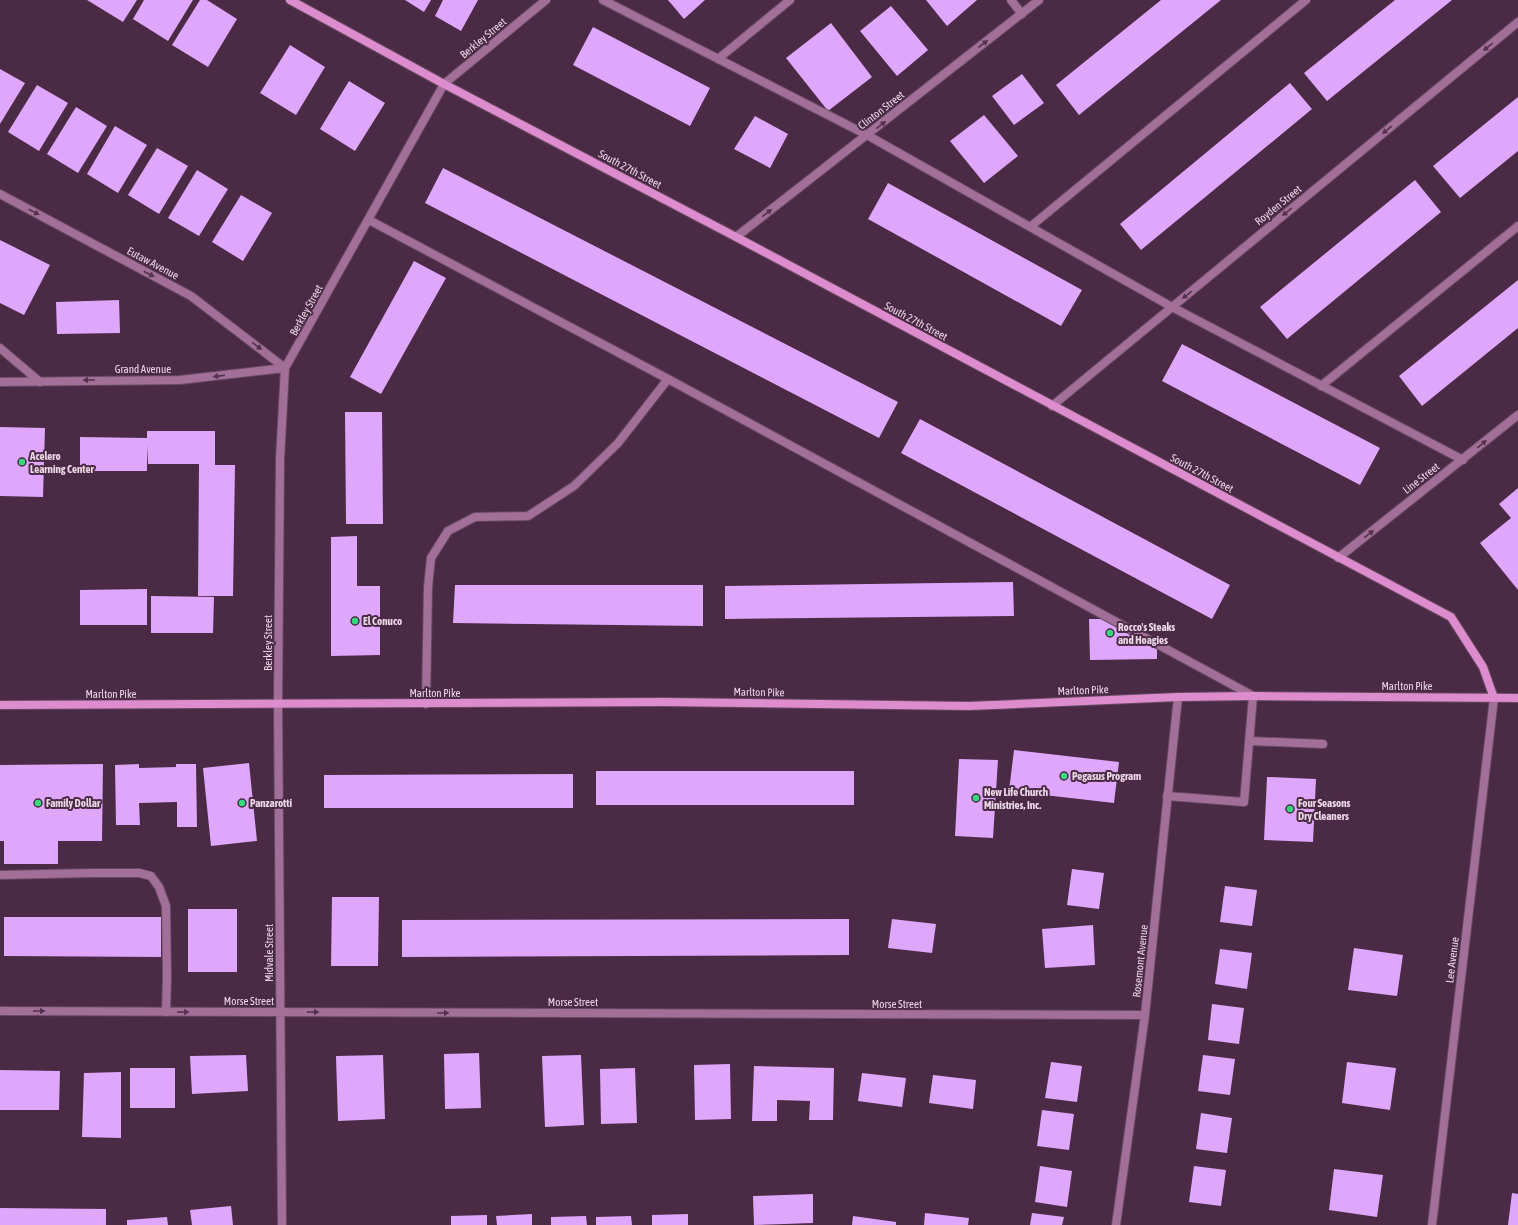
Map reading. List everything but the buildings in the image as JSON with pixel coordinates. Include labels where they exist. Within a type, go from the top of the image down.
[{"type":"main road","name":"South 27th Street","points":[[290,0],[444,84],[736,237],[1450,617],[1483,667],[1494,698]]},
{"type":"main road","name":"Marlton Pike","points":[[0,705],[664,702],[969,706],[1178,697],[1253,696],[1518,698]]},
{"type":"street","name":"Berkley Street","points":[[278,704],[280,459],[286,368],[444,84],[546,0]]},
{"type":"street","points":[[603,0],[867,135],[1172,307],[1463,460]]},
{"type":"street","points":[[718,59],[790,0]]},
{"type":"street","points":[[1011,0],[1022,14]]},
{"type":"street","name":"Clinton Street","points":[[736,237],[1039,0]]},
{"type":"street","points":[[1030,227],[1306,0]]},
{"type":"street","name":"Royden Street","points":[[1052,406],[1518,22]]},
{"type":"street","name":"Eutaw Avenue","points":[[0,194],[191,296],[286,368]]},
{"type":"street","points":[[368,220],[668,379],[1253,696],[1244,802],[1167,796]]},
{"type":"street","points":[[1321,386],[1518,226]]},
{"type":"street","points":[[0,348],[40,382]]},
{"type":"street","name":"Grand Avenue","points":[[0,382],[40,382],[55,380],[180,380],[286,368]]},
{"type":"street","points":[[426,704],[428,587],[431,558],[448,531],[475,517],[528,516],[574,486],[618,443],[668,379]]},
{"type":"street","name":"Line Street","points":[[1338,558],[1518,415]]},
{"type":"street","name":"Rosemont Avenue","points":[[1116,1225],[1145,1016],[1178,697]]},
{"type":"street","name":"Lee Avenue","points":[[1432,1225],[1494,698]]},
{"type":"street","name":"Midvale Street","points":[[278,704],[282,1225]]},
{"type":"street","points":[[1249,741],[1323,744]]},
{"type":"street","points":[[0,875],[139,873],[151,876],[159,887],[166,906],[166,1012]]},
{"type":"street","name":"Morse Street","points":[[0,1011],[1145,1016]]},
{"type":"place","name":"Acelero Learning Center","points":[[22,462]]},
{"type":"place","name":"El Conuco","points":[[355,621]]},
{"type":"place","name":"Rocco's Steaks and Hoagies","points":[[1110,633]]},
{"type":"place","name":"Pegasus Program","points":[[1064,776]]},
{"type":"place","name":"New Life Church Ministries, Inc.","points":[[976,798]]},
{"type":"place","name":"Family Dollar","points":[[38,803]]},
{"type":"place","name":"Panzarotti","points":[[242,803]]},
{"type":"place","name":"Four Seasons Dry Cleaners","points":[[1290,809]]}]
